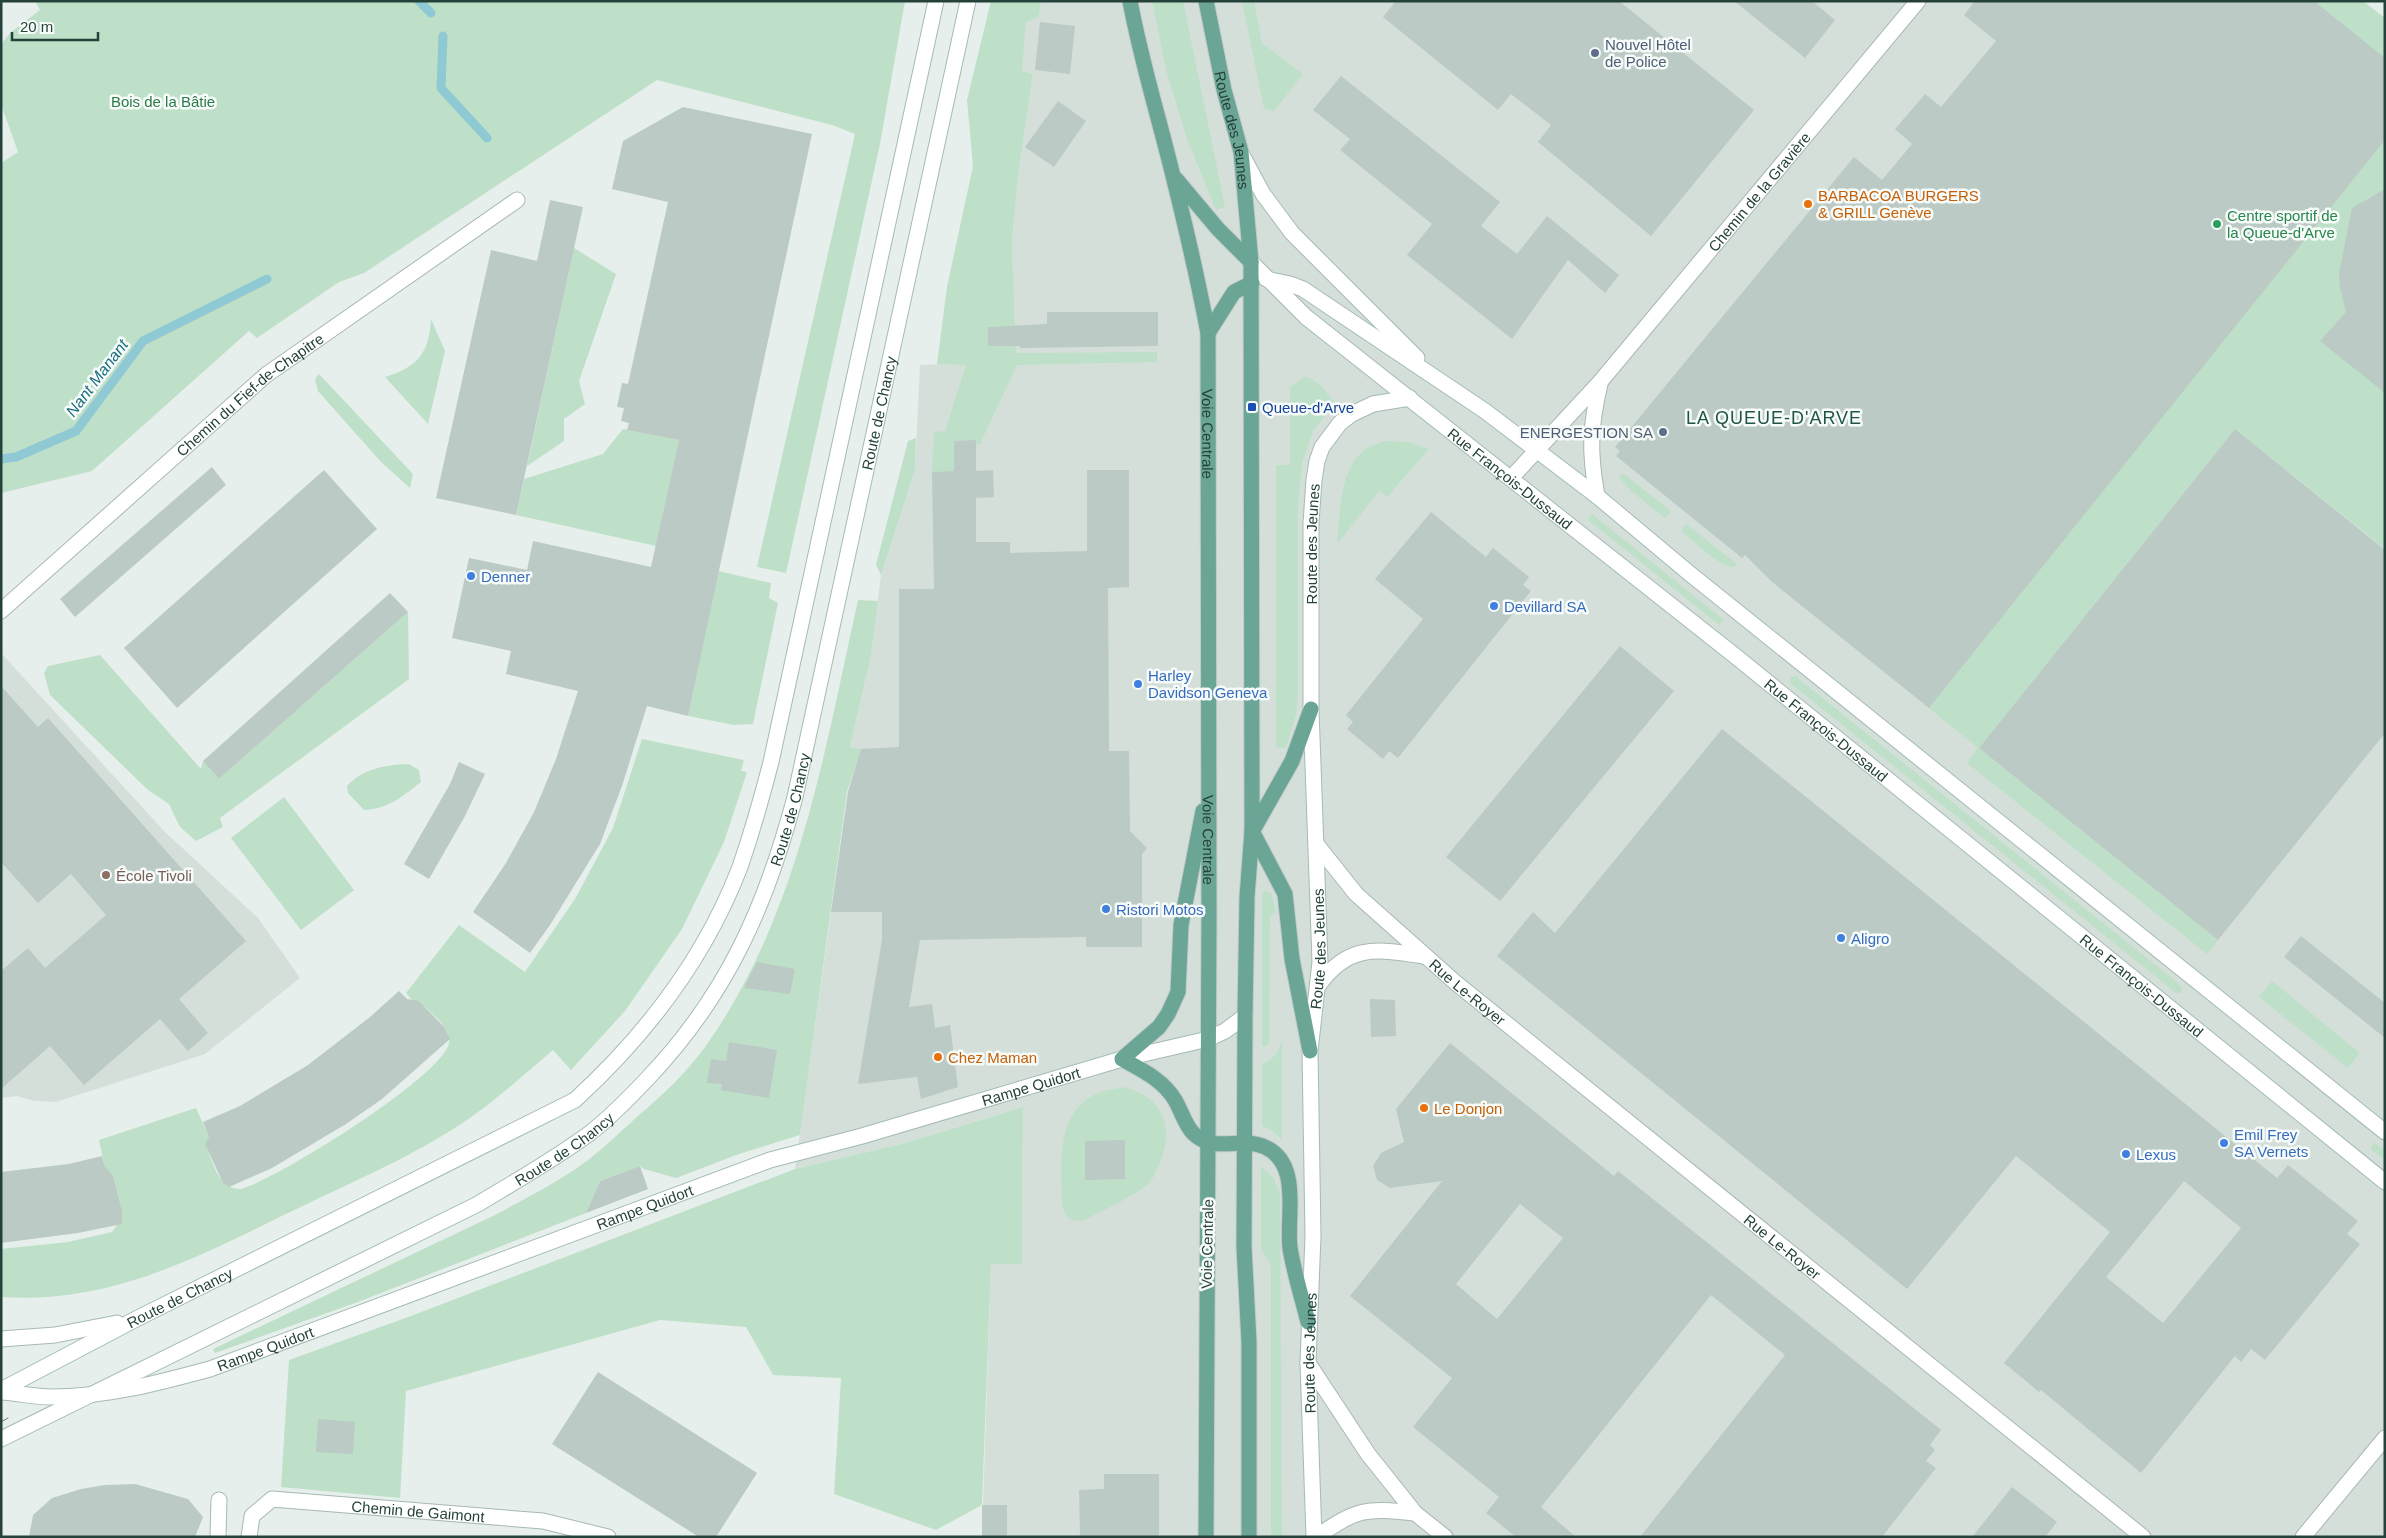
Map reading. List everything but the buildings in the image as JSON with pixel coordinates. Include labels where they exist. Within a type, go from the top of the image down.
[{"type":"main road","name":"Route de Chancy","points":[[1,1391],[138,1318],[575,1100],[622,1054],[646,1026],[689,967],[725,902],[751,834],[779,731],[936,1]]},
{"type":"main road","name":"Route de Chancy","points":[[1,1439],[478,1204],[551,1160],[591,1132],[632,1095],[696,1024],[726,978],[763,899],[780,855],[795,797],[968,1]]},
{"type":"main road","points":[[1130,1],[1148,85],[1173,176],[1218,229],[1251,262],[1252,831],[1247,897],[1244,1247],[1249,1342],[1249,1537]]},
{"type":"main road","name":"Route des Jeunes","points":[[1206,1],[1224,90],[1241,152],[1251,262]]},
{"type":"main road","name":"Chemin de la Gravière","points":[[1511,478],[1600,382],[1918,1]]},
{"type":"main road","points":[[1241,152],[1259,188],[1292,233],[1439,380]]},
{"type":"main road","name":"Voie Centrale","points":[[1173,176],[1208,333],[1210,778],[1206,1537]]},
{"type":"main road","name":"Chemin du Fief-de-Chapitre","points":[[1,610],[272,370],[517,200]]},
{"type":"main road","name":"Rue François-Dussaud","points":[[1251,262],[1306,317],[1734,655],[2385,1182]]},
{"type":"main road","points":[[1208,333],[1234,292],[1252,283],[1268,280],[1290,284],[1303,289],[1485,410],[1596,496],[1689,573],[2385,1132]]},
{"type":"main road","name":"Chemin de la Gravière","points":[[1596,496],[1590,450],[1590,434],[1600,382]]},
{"type":"main road","name":"Route des Jeunes","points":[[1315,1537],[1308,1363],[1308,1322],[1313,1236],[1310,1051],[1320,962],[1311,709],[1311,523],[1317,460],[1322,447],[1340,423],[1363,408],[1390,400],[1410,398]]},
{"type":"main road","points":[[1252,831],[1292,761],[1311,709]]},
{"type":"main road","points":[[1210,778],[1181,925],[1178,992],[1168,1014],[1159,1027],[1122,1059],[1158,1080],[1174,1098],[1192,1133],[1208,1144],[1245,1143],[1265,1147],[1282,1161],[1288,1178],[1290,1248],[1308,1322]]},
{"type":"main road","points":[[1252,831],[1285,894],[1292,959],[1310,1051]]},
{"type":"main road","name":"Rue Le-Royer","points":[[1317,845],[1356,894],[1424,956],[2143,1537]]},
{"type":"main road","name":"Rue Le-Royer","points":[[1318,986],[1342,960],[1364,951],[1383,950],[1424,956]]},
{"type":"main road","name":"Rampe Quidort","points":[[90,1395],[134,1389],[210,1369],[770,1160],[832,1144],[1122,1059],[1208,1039],[1225,1031],[1245,1016]]},
{"type":"main road","points":[[1,1340],[64,1334],[138,1318]]},
{"type":"main road","points":[[1308,1363],[1368,1454],[1414,1513],[1445,1537]]},
{"type":"main road","points":[[1,1391],[49,1397],[90,1395]]},
{"type":"main road","points":[[2303,1537],[2385,1438]]},
{"type":"main road","name":"Chemin de Gaimont","points":[[249,1537],[252,1516],[272,1499],[543,1521],[608,1537]]},
{"type":"main road","points":[[218,1537],[219,1500]]},
{"type":"main road","points":[[1315,1537],[1346,1516],[1360,1511],[1377,1509],[1414,1513]]},
{"type":"shaded area","points":[[1041,1],[2229,1],[1765,575],[1979,748],[2235,429],[2385,549],[2385,1537],[982,1537],[991,1264],[1022,1264],[1023,1107],[905,1143],[795,1169],[848,792],[860,749],[850,747],[871,656],[881,575],[915,470],[920,365],[1016,361],[1012,243],[1018,177],[1033,74],[1021,71],[1026,21],[1039,17]]},
{"type":"shaded area","name":"École Tivoli","points":[[1,653],[164,831],[258,918],[300,978],[205,1054],[56,1102],[34,1101],[17,1096],[1,1098]]},
{"type":"green space","name":"Bois de la Bâtie","points":[[35,1],[905,1],[880,144],[786,573],[757,567],[855,134],[832,125],[657,80],[364,273],[339,282],[257,338],[249,331],[92,471],[1,493],[1,163],[18,152],[1,104],[1,44],[11,32],[40,10]]},
{"type":"green space","points":[[991,1],[1041,1],[1039,17],[1026,22],[1022,71],[1033,74],[1018,177],[1012,243],[1016,353],[1157,352],[1157,362],[1017,365],[980,444],[976,444],[976,440],[954,441],[954,471],[932,472],[934,432],[945,431],[966,365],[937,364],[947,287],[973,166],[967,100]]},
{"type":"green space","points":[[1152,1],[1183,1],[1225,207],[1216,210],[1187,139],[1167,73]]},
{"type":"green space","points":[[1242,1],[1254,1],[1262,43],[1303,74],[1274,111],[1264,109]]},
{"type":"green space","name":"Centre sportif de la Queue-d'Arve","points":[[2229,1],[2363,1],[2385,18],[2385,549],[2235,429],[1979,748],[2218,940],[2207,954],[1967,763],[1978,748],[1765,575]]},
{"type":"green space","points":[[574,248],[616,274],[579,381],[585,404],[564,419],[564,441],[527,466]]},
{"type":"green space","points":[[431,319],[445,351],[428,424],[385,377],[406,368],[420,357],[428,341]]},
{"type":"green space","points":[[319,374],[413,474],[410,488],[381,462],[318,391],[315,379]]},
{"type":"green space","points":[[1304,377],[1318,383],[1335,403],[1313,431],[1302,463],[1298,512],[1298,691],[1296,715],[1286,748],[1276,747],[1276,465],[1290,465],[1290,387]]},
{"type":"green space","points":[[623,429],[679,440],[656,546],[516,515],[524,479],[603,454]]},
{"type":"green space","points":[[916,438],[915,470],[881,575],[876,565],[908,441]]},
{"type":"green space","points":[[1384,441],[1408,442],[1429,449],[1387,497],[1379,491],[1337,544],[1342,492],[1350,467],[1366,449]]},
{"type":"green space","points":[[1623,473],[1671,511],[1665,518],[1631,491],[1619,477]]},
{"type":"green space","points":[[1592,514],[1724,620],[1719,625],[1588,520]]},
{"type":"green space","points":[[1686,524],[1737,564],[1734,567],[1729,567],[1707,553],[1681,531]]},
{"type":"green space","points":[[718,571],[771,583],[769,598],[778,603],[753,724],[734,725],[688,716]]},
{"type":"green space","points":[[858,600],[878,601],[871,656],[850,747],[861,749],[847,792],[800,1135],[739,1154],[676,1178],[644,1169],[640,1166],[600,1181],[586,1213],[358,1302],[215,1353],[213,1349],[497,1214],[555,1182],[601,1149],[665,1092],[690,1066],[705,1047],[737,997],[763,944],[785,889],[804,832],[819,775]]},
{"type":"green space","points":[[408,612],[409,679],[220,818],[223,827],[196,841],[180,827],[169,804],[148,790],[50,695],[44,673],[48,666],[100,655],[201,769],[203,761],[219,779]]},
{"type":"green space","points":[[1795,676],[2178,983],[2182,988],[2181,993],[2176,993],[1790,683],[1790,677]]},
{"type":"green space","points":[[642,739],[744,760],[741,771],[747,772],[724,842],[682,929],[625,1011],[571,1070],[553,1050],[484,1107],[436,1140],[236,1238],[162,1270],[124,1283],[85,1292],[44,1297],[1,1297],[1,1249],[68,1242],[112,1232],[122,1219],[122,1210],[113,1176],[106,1172],[99,1140],[196,1108],[210,1139],[206,1146],[218,1174],[227,1185],[241,1189],[260,1181],[321,1148],[390,1101],[419,1078],[440,1058],[449,1043],[449,1037],[443,1025],[419,1001],[413,1001],[406,993],[459,925],[525,972],[575,899],[613,828]]},
{"type":"green space","points":[[409,764],[419,770],[421,782],[388,804],[364,810],[348,793],[347,786],[368,771],[392,765]]},
{"type":"green space","points":[[284,797],[354,890],[301,930],[231,838]]},
{"type":"green space","points":[[1265,891],[1271,893],[1276,913],[1270,915],[1269,1043],[1266,1047],[1262,1046],[1262,894]]},
{"type":"green space","points":[[2272,981],[2360,1053],[2348,1068],[2259,997]]},
{"type":"green space","points":[[1282,1040],[1282,1140],[1270,1129],[1262,1126],[1262,1064],[1275,1055]]},
{"type":"green space","points":[[1123,1087],[1148,1098],[1163,1116],[1166,1140],[1158,1167],[1151,1180],[1142,1189],[1085,1220],[1073,1221],[1066,1215],[1062,1206],[1063,1143],[1067,1128],[1073,1114],[1082,1103],[1096,1094]]},
{"type":"green space","points":[[1023,1107],[1022,1264],[991,1264],[982,1505],[936,1530],[834,1494],[841,1378],[773,1375],[746,1327],[660,1320],[406,1391],[400,1498],[281,1487],[289,1360],[411,1316],[795,1169],[905,1143]]},
{"type":"green space","points":[[2373,1142],[2385,1150],[2385,1160],[2371,1149]]},
{"type":"green space","points":[[1261,1167],[1273,1177],[1280,1193],[1282,1537],[1271,1537],[1271,1265],[1261,1249]]},
{"type":"waterway","points":[[419,1],[431,13]]},
{"type":"waterway","points":[[443,36],[441,88],[487,138]]},
{"type":"waterway","name":"Nant Manant","points":[[1,459],[16,457],[76,431],[143,341],[267,279]]},
{"type":"tram line","points":[[1,1422],[8,1418]]},
{"type":"place","name":"Nouvel Hôtel de Police","points":[[1595,53]]},
{"type":"place","name":"BARBACOA BURGERS & GRILL Genève","points":[[1808,204]]},
{"type":"place","name":"Centre sportif de la Queue-d'Arve","points":[[2217,224]]},
{"type":"place","name":"Queue-d'Arve","points":[[1252,407]]},
{"type":"place","name":"ENERGESTION SA","points":[[1663,432]]},
{"type":"place","name":"Denner","points":[[471,576]]},
{"type":"place","name":"Devillard SA","points":[[1494,606]]},
{"type":"place","name":"Harley Davidson Geneva","points":[[1138,684]]},
{"type":"place","name":"École Tivoli","points":[[106,875]]},
{"type":"place","name":"Ristori Motos","points":[[1106,909]]},
{"type":"place","name":"Aligro","points":[[1841,938]]},
{"type":"place","name":"Chez Maman","points":[[938,1057]]},
{"type":"place","name":"Le Donjon","points":[[1424,1108]]},
{"type":"place","name":"Emil Frey SA Vernets","points":[[2224,1143]]},
{"type":"place","name":"Lexus","points":[[2126,1154]]},
{"type":"district","name":"LA QUEUE-D'ARVE","points":[[1774,418]]}]
